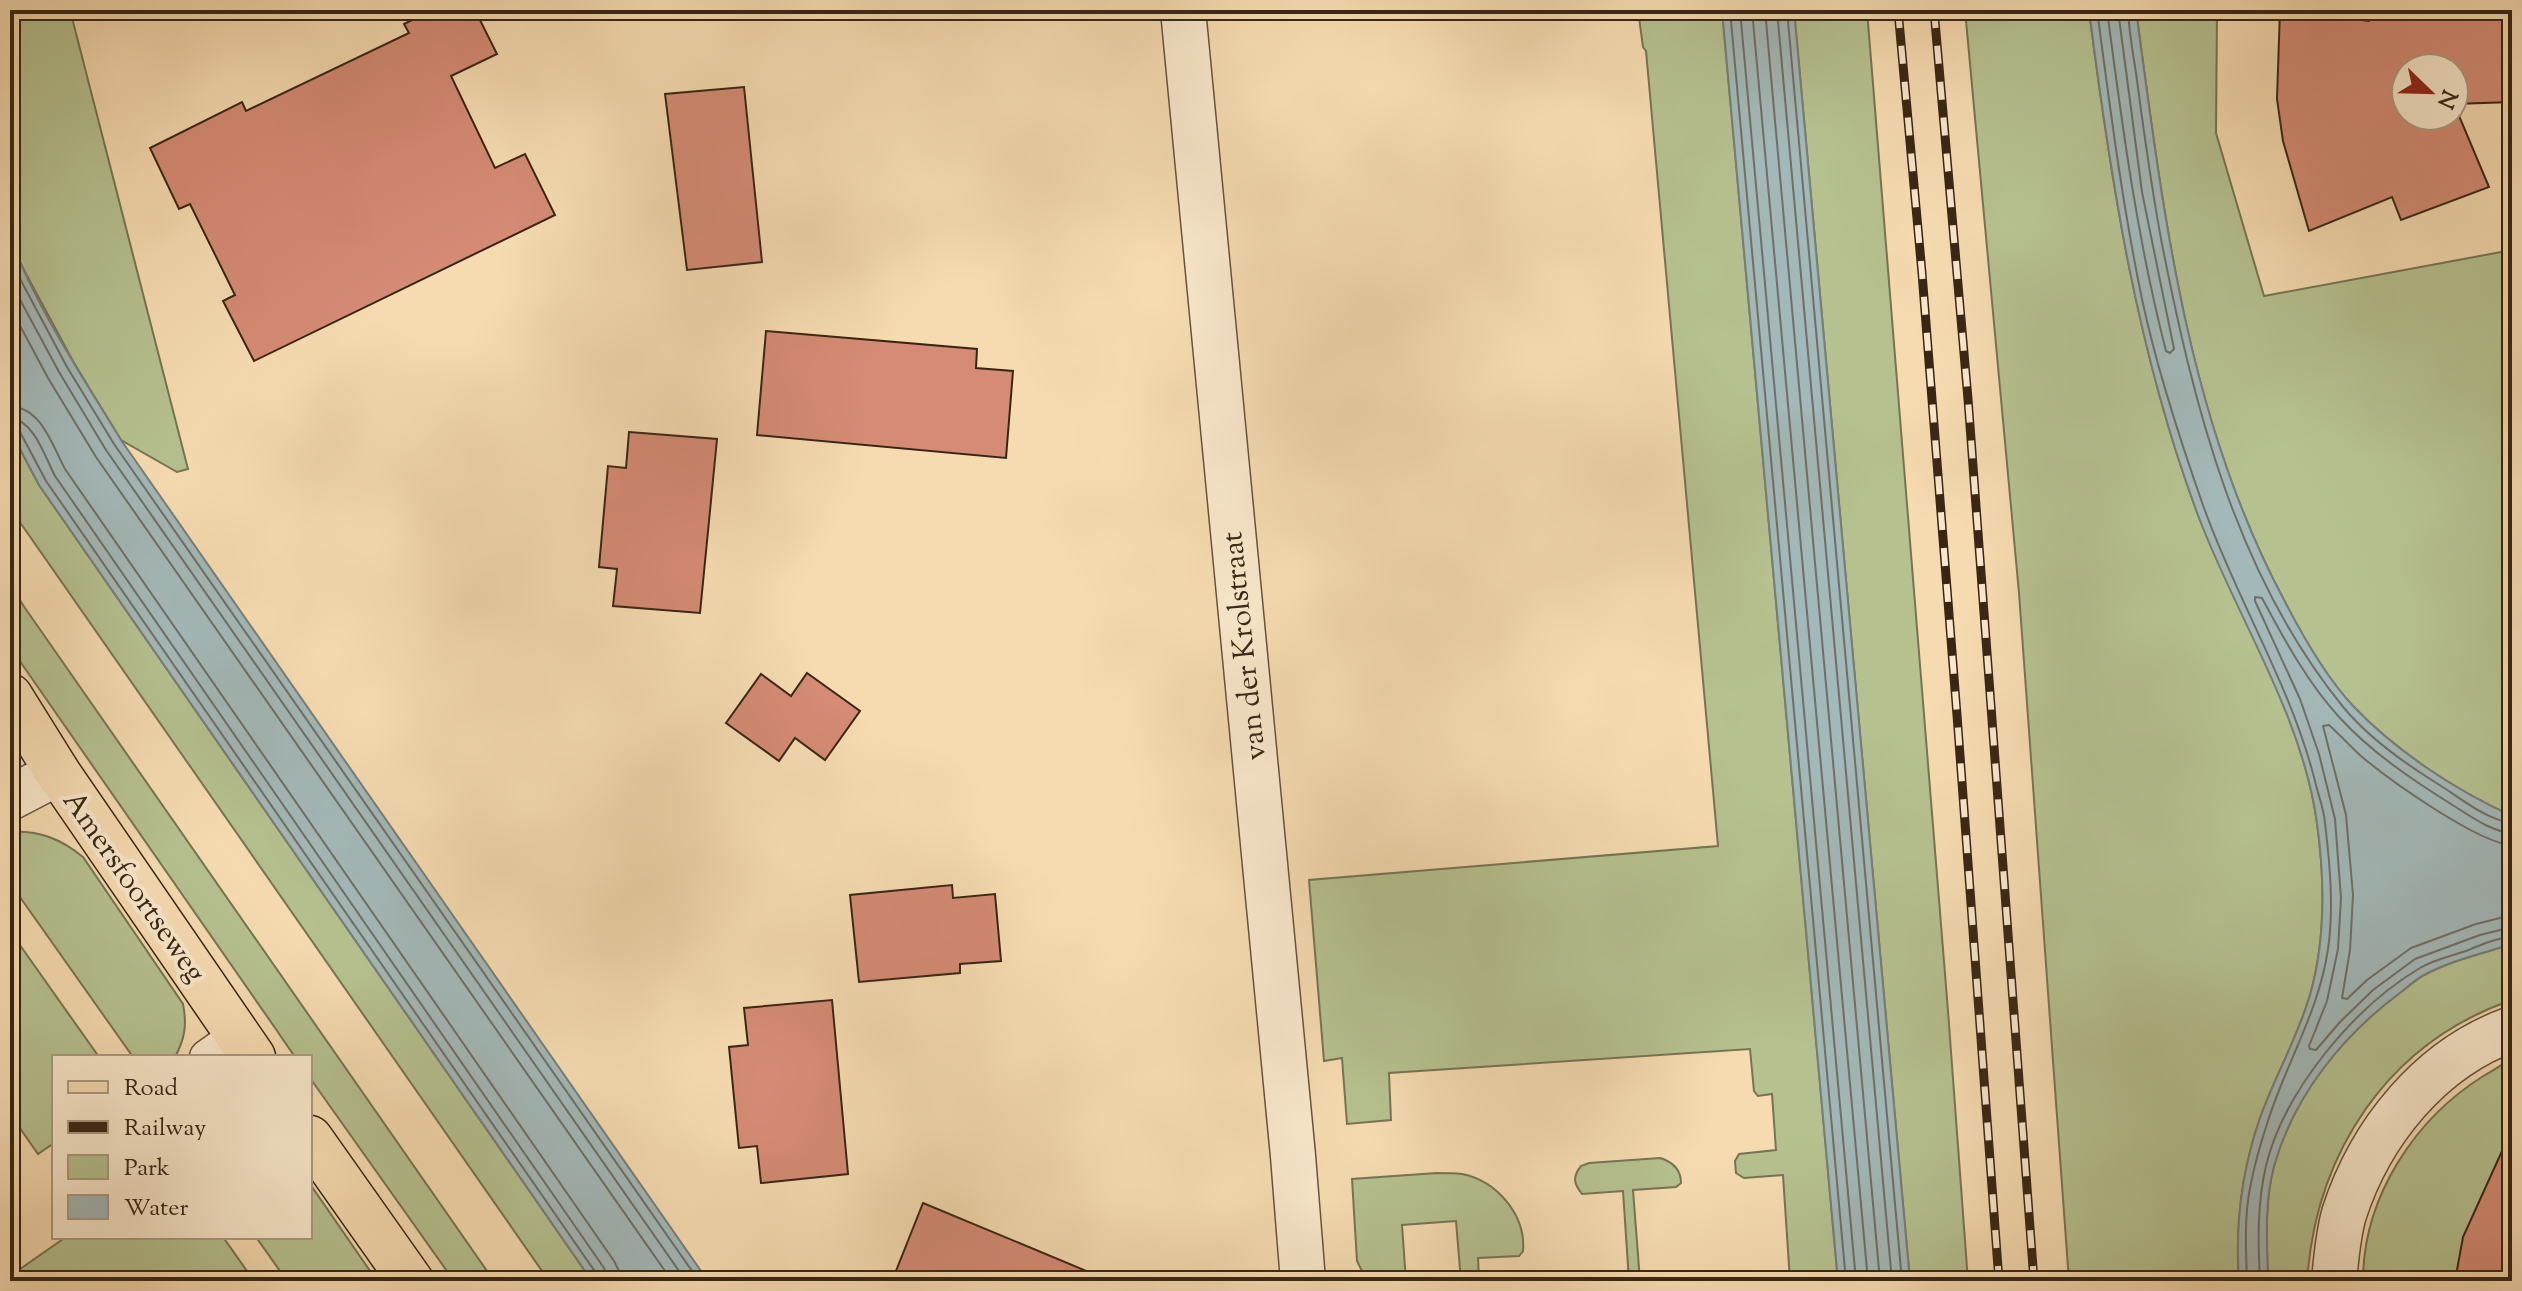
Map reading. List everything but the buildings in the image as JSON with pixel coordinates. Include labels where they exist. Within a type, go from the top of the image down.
[{"type":"main road","name":"Amersfoortseweg","points":[[13,704],[233,1050]]},
{"type":"main road","points":[[312,1141],[411,1281]]},
{"type":"street","name":"van der Krolstraat","points":[[1183,10],[1303,1281]]},
{"type":"street","points":[[10,798],[58,773]]},
{"type":"street","points":[[2334,1281],[2343,1217],[2372,1148],[2393,1117],[2425,1083],[2461,1055],[2512,1029]]},
{"type":"green space","points":[[10,10],[70,10],[188,469],[177,472],[121,440],[74,363],[18,259],[10,237]]},
{"type":"green space","points":[[1638,10],[1722,10],[1838,1281],[1790,1281],[1783,1175],[1744,1178],[1736,1173],[1735,1161],[1739,1154],[1776,1150],[1772,1094],[1758,1096],[1754,1091],[1750,1049],[1389,1073],[1391,1120],[1347,1124],[1342,1058],[1324,1061],[1309,880],[1718,846],[1646,51]]},
{"type":"green space","points":[[1794,10],[1867,10],[1968,1281],[1910,1281]]},
{"type":"green space","points":[[1965,10],[2089,10],[2117,202],[2158,392],[2198,515],[2283,704],[2309,782],[2322,866],[2319,953],[2305,1011],[2266,1102],[2244,1178],[2239,1219],[2239,1281],[2069,1281],[2019,593]]},
{"type":"green space","points":[[2136,10],[2217,10],[2216,133],[2264,296],[2512,250],[2512,816],[2428,768],[2388,739],[2353,706],[2307,642],[2251,531],[2224,460],[2184,312],[2157,162]]},
{"type":"green space","points":[[10,430],[39,485],[592,1281],[549,1281],[10,508]]},
{"type":"green space","points":[[10,585],[494,1281],[454,1281],[312,1081],[312,1055],[294,1055],[10,647]]},
{"type":"green space","points":[[10,832],[49,837],[83,857],[183,1004],[184,1031],[176,1055],[132,1055],[10,883]]},
{"type":"green space","points":[[10,931],[98,1055],[52,1055],[52,1144],[38,1154],[10,1114]]},
{"type":"green space","points":[[2512,944],[2512,1000],[2468,1019],[2428,1044],[2395,1074],[2366,1109],[2343,1147],[2325,1189],[2313,1234],[2307,1281],[2268,1281],[2267,1209],[2274,1166],[2294,1115],[2323,1068],[2360,1027],[2419,978],[2457,961]]},
{"type":"green space","points":[[2512,1060],[2512,1166],[2456,1281],[2363,1281],[2365,1250],[2372,1219],[2398,1163],[2436,1114],[2485,1075]]},
{"type":"green space","points":[[1660,1158],[1675,1167],[1681,1183],[1676,1187],[1633,1190],[1640,1281],[1629,1281],[1623,1191],[1582,1194],[1575,1177],[1581,1166],[1589,1163]]},
{"type":"green space","points":[[1437,1173],[1475,1178],[1497,1192],[1507,1202],[1520,1225],[1523,1251],[1519,1256],[1478,1258],[1479,1281],[1461,1281],[1456,1221],[1402,1225],[1406,1281],[1367,1281],[1357,1261],[1352,1179]]},
{"type":"green space","points":[[312,1187],[377,1281],[287,1281],[257,1239],[312,1239]]},
{"type":"green space","points":[[63,1239],[224,1239],[254,1281],[10,1281],[10,1276]]},
{"type":"water","points":[[1722,10],[1794,10],[1910,1281],[1838,1281]]},
{"type":"water","points":[[2089,10],[2136,10],[2169,237],[2202,387],[2224,460],[2251,531],[2291,614],[2333,682],[2370,723],[2428,768],[2512,816],[2512,944],[2457,961],[2419,978],[2360,1027],[2323,1068],[2294,1115],[2274,1166],[2267,1209],[2268,1281],[2239,1281],[2241,1198],[2260,1118],[2299,1026],[2315,974],[2322,910],[2322,866],[2317,823],[2309,782],[2283,704],[2213,553],[2158,392],[2117,202]]},
{"type":"water","points":[[10,237],[46,315],[121,440],[708,1281],[592,1281],[39,485],[10,430]]},
{"type":"railway","points":[[1898,10],[1922,273],[1999,1281]]},
{"type":"railway","points":[[1934,10],[1968,399],[2034,1281]]}]
